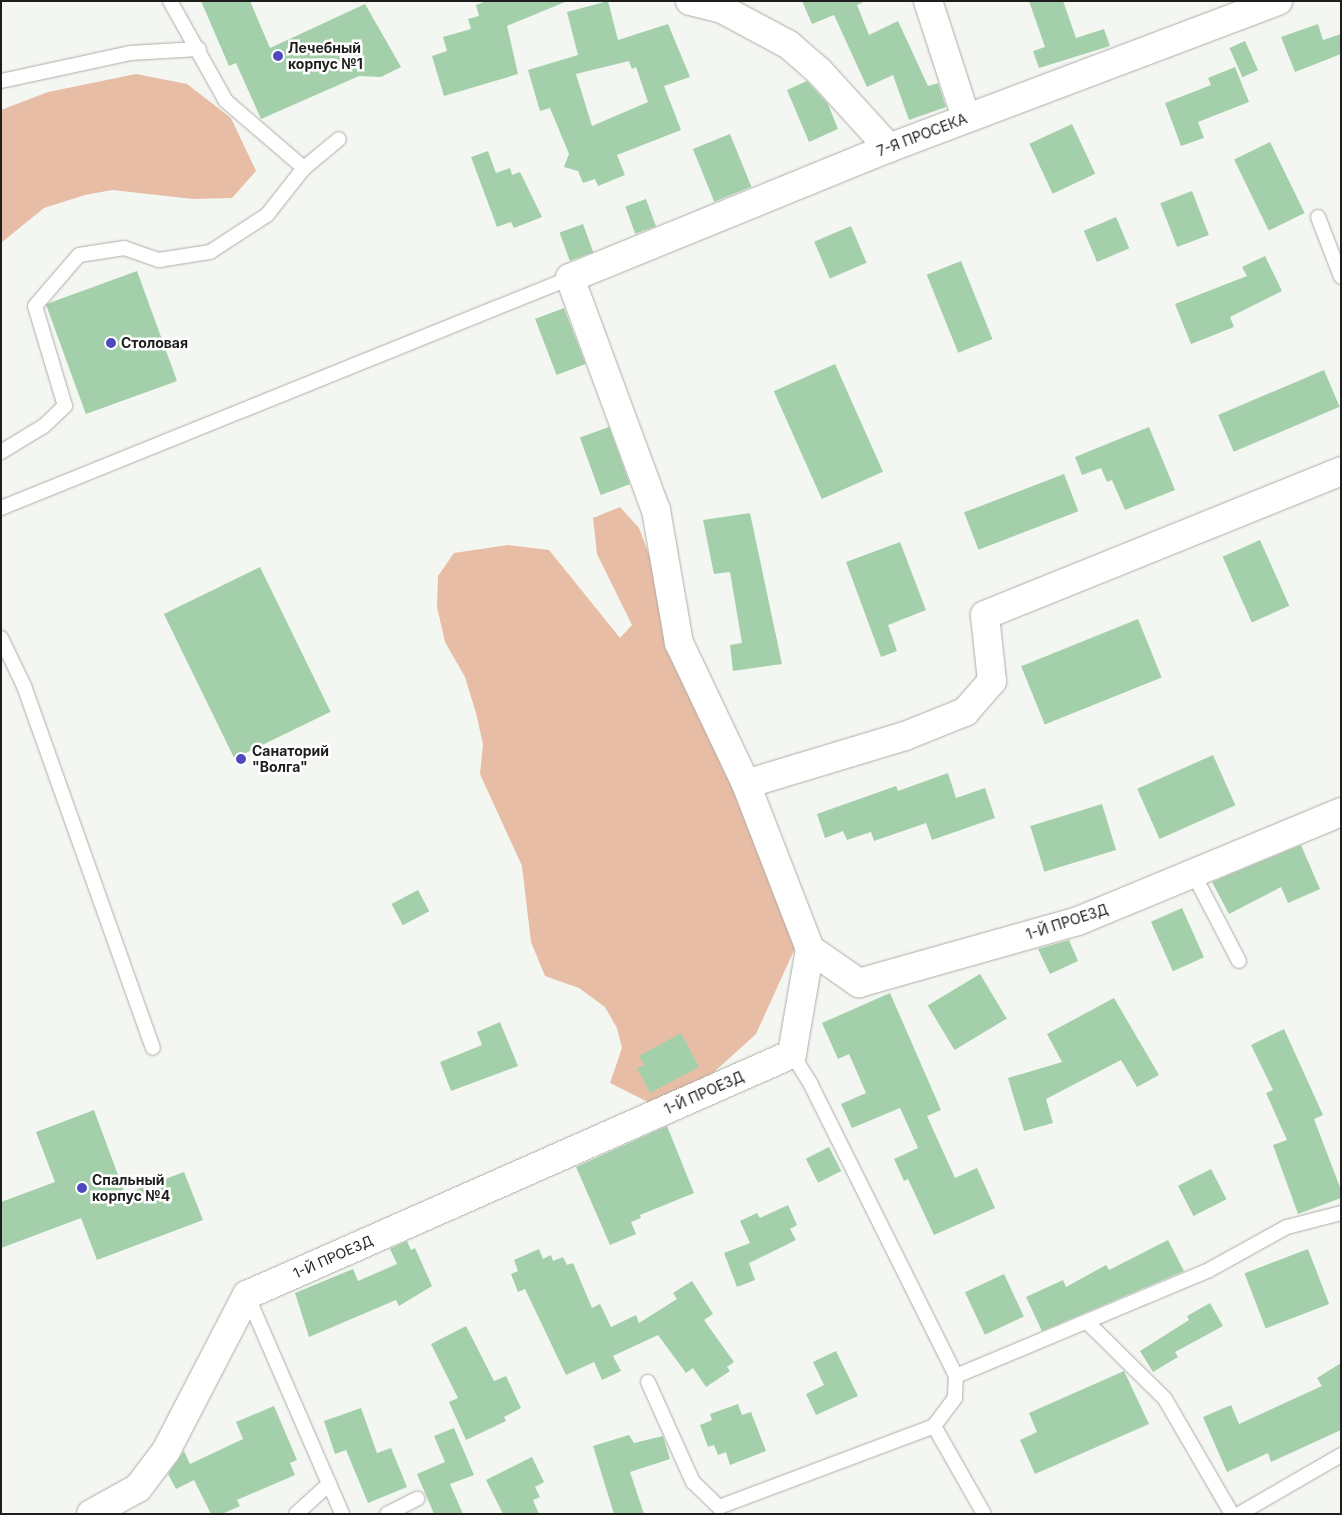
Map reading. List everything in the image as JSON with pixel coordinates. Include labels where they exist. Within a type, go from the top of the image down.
[{"type":"street","points":[[690,1],[722,9],[789,45],[820,71],[889,148]]},
{"type":"street","points":[[928,1],[966,118]]},
{"type":"street","name":"7-Я ПРОСЕКА","points":[[570,278],[889,148],[1265,4]]},
{"type":"street","points":[[570,278],[656,510],[679,643],[746,784],[810,949],[792,1054]]},
{"type":"street","points":[[746,784],[905,736],[965,712],[992,681],[985,615],[1341,472]]},
{"type":"street","name":"1-Й ПРОЕЗД","points":[[810,949],[859,983],[1078,921],[1194,875],[1341,812]]},
{"type":"street","name":"1-Й ПРОЕЗД","points":[[247,1295],[792,1054]]},
{"type":"street","points":[[91,1514],[138,1488],[166,1451],[247,1295]]},
{"type":"lane","points":[[170,1],[226,101],[304,168]]},
{"type":"lane","points":[[1,82],[130,53],[198,49]]},
{"type":"lane","points":[[1,452],[44,426],[65,406],[35,306],[79,255],[124,248],[159,260],[210,252],[267,215],[304,168],[339,139]]},
{"type":"lane","points":[[1318,217],[1341,277]]},
{"type":"lane","points":[[1,508],[570,278]]},
{"type":"lane","points":[[1,638],[24,686],[154,1048]]},
{"type":"lane","points":[[1194,875],[1239,961]]},
{"type":"lane","points":[[648,1382],[693,1482],[719,1507],[934,1426],[954,1398],[956,1376],[812,1085],[792,1054]]},
{"type":"lane","points":[[956,1376],[1088,1323],[1209,1270],[1287,1227],[1341,1213]]},
{"type":"lane","points":[[247,1295],[342,1514]]},
{"type":"lane","points":[[1088,1323],[1165,1399],[1232,1514]]},
{"type":"lane","points":[[934,1426],[984,1514]]},
{"type":"lane","points":[[1239,1514],[1341,1455]]},
{"type":"lane","points":[[296,1514],[329,1484]]},
{"type":"lane","points":[[387,1514],[417,1499]]},
{"type":"shaded area","points":[[136,74],[187,84],[231,118],[256,171],[232,198],[193,199],[112,190],[85,195],[44,208],[1,243],[1,110],[48,92]]},
{"type":"shaded area","points":[[620,507],[639,528],[796,946],[756,1034],[713,1073],[680,1095],[648,1102],[610,1083],[622,1048],[617,1028],[605,1007],[579,988],[545,976],[531,942],[522,866],[480,774],[483,744],[476,713],[465,677],[445,642],[437,607],[438,576],[454,553],[508,545],[549,550],[620,638],[632,625],[597,554],[593,518]]},
{"type":"building","name":"Лечебный корпус №1","points":[[201,1],[250,1],[270,48],[365,4],[401,67],[381,77],[359,76],[261,119],[236,63],[229,66]]},
{"type":"building","points":[[487,1],[565,2],[507,26],[518,74],[444,96],[432,56],[447,51],[443,37],[471,29],[468,19],[479,16],[476,5]]},
{"type":"building","points":[[608,1],[618,40],[668,24],[690,77],[664,86],[681,130],[617,155],[625,175],[598,186],[595,179],[583,183],[578,171],[564,167],[569,154],[550,108],[540,111],[528,70],[578,55],[567,12]],"holes":[[[629,61],[632,69],[636,67],[648,102],[592,126],[576,74]]]},
{"type":"building","points":[[802,1],[865,1],[857,5],[869,35],[898,21],[928,86],[938,83],[946,107],[909,120],[893,75],[867,87],[834,15],[812,24]]},
{"type":"building","points":[[1029,1],[1063,1],[1076,38],[1104,29],[1110,46],[1039,68],[1033,51],[1045,47]]},
{"type":"building","points":[[1318,24],[1323,40],[1341,34],[1341,54],[1295,72],[1281,37]]},
{"type":"building","points":[[1245,41],[1258,70],[1242,77],[1229,48]]},
{"type":"building","points":[[1235,67],[1249,102],[1198,122],[1204,138],[1181,146],[1165,103],[1211,85],[1208,78]]},
{"type":"building","points":[[807,81],[828,104],[838,129],[809,142],[787,90]]},
{"type":"building","points":[[1072,124],[1095,174],[1053,194],[1029,144]]},
{"type":"building","points":[[730,134],[751,187],[714,202],[693,149]]},
{"type":"building","points":[[1270,142],[1305,213],[1269,231],[1234,160]]},
{"type":"building","points":[[488,151],[496,173],[510,168],[512,175],[520,172],[542,217],[514,228],[511,222],[497,227],[471,157]]},
{"type":"building","points":[[1192,191],[1209,235],[1177,247],[1160,203]]},
{"type":"building","points":[[646,199],[656,226],[635,234],[625,207]]},
{"type":"building","points":[[1116,217],[1129,248],[1097,262],[1084,231]]},
{"type":"building","points":[[583,224],[593,252],[570,261],[560,233]]},
{"type":"building","points":[[851,226],[867,263],[830,278],[814,242]]},
{"type":"building","points":[[1265,256],[1282,291],[1230,317],[1234,327],[1191,344],[1175,304],[1247,276],[1242,267]]},
{"type":"building","points":[[961,261],[992,339],[958,353],[927,275]]},
{"type":"building","name":"Столовая","points":[[137,271],[177,381],[86,414],[46,304]]},
{"type":"building","points":[[564,308],[586,364],[557,375],[535,319]]},
{"type":"building","points":[[835,364],[883,472],[822,499],[774,391]]},
{"type":"building","points":[[1324,370],[1340,407],[1234,452],[1218,415]]},
{"type":"building","points":[[609,427],[630,484],[601,495],[580,438]]},
{"type":"building","points":[[1149,427],[1175,490],[1125,510],[1112,480],[1107,482],[1101,468],[1082,475],[1075,457]]},
{"type":"building","points":[[1064,474],[1078,511],[978,550],[964,512]]},
{"type":"building","points":[[750,513],[782,664],[733,671],[730,645],[742,643],[730,572],[714,574],[703,520]]},
{"type":"building","points":[[1260,540],[1289,606],[1252,622],[1223,557]]},
{"type":"building","points":[[900,542],[926,610],[888,625],[897,651],[881,657],[846,562]]},
{"type":"building","points":[[260,567],[331,712],[234,759],[164,614]]},
{"type":"building","points":[[1138,619],[1162,677],[1045,725],[1021,666]]},
{"type":"building","points":[[1213,755],[1235,805],[1160,839],[1137,789]]},
{"type":"building","points":[[948,773],[956,798],[985,788],[995,818],[932,840],[926,823],[874,841],[871,832],[847,840],[843,831],[825,838],[817,814],[896,786],[898,791]]},
{"type":"building","points":[[1102,804],[1116,850],[1044,872],[1030,826]]},
{"type":"building","points":[[1301,845],[1320,889],[1288,903],[1281,887],[1229,914],[1212,882]]},
{"type":"building","points":[[418,890],[429,911],[403,925],[392,904]]},
{"type":"building","points":[[1182,908],[1204,957],[1173,971],[1151,922]]},
{"type":"building","points":[[1069,940],[1078,961],[1050,974],[1038,949]]},
{"type":"building","points":[[980,974],[1007,1019],[954,1050],[928,1005]]},
{"type":"building","points":[[890,993],[941,1110],[927,1116],[955,1178],[977,1168],[995,1208],[934,1235],[908,1179],[904,1181],[894,1159],[918,1148],[900,1108],[852,1128],[841,1104],[866,1093],[849,1054],[838,1059],[822,1023]]},
{"type":"building","points":[[1114,998],[1159,1075],[1137,1087],[1121,1060],[1046,1099],[1053,1123],[1024,1131],[1008,1078],[1062,1062],[1047,1034]]},
{"type":"building","points":[[500,1022],[518,1066],[451,1091],[440,1062],[482,1045],[477,1032]]},
{"type":"building","points":[[1284,1029],[1323,1115],[1314,1119],[1341,1190],[1341,1198],[1298,1214],[1273,1145],[1287,1140],[1266,1093],[1273,1090],[1251,1045]]},
{"type":"building","points":[[681,1033],[699,1067],[650,1093],[637,1068],[644,1065],[639,1056]]},
{"type":"building","name":"Спальный корпус №4","points":[[94,1110],[125,1194],[184,1172],[203,1220],[97,1260],[81,1218],[1,1248],[1,1202],[55,1182],[36,1132]]},
{"type":"building","points":[[667,1126],[694,1193],[640,1215],[641,1218],[631,1222],[636,1234],[610,1245],[576,1167]]},
{"type":"building","points":[[829,1147],[841,1171],[818,1183],[806,1159]]},
{"type":"building","points":[[1211,1169],[1226,1199],[1193,1216],[1178,1186]]},
{"type":"building","points":[[788,1205],[797,1225],[790,1229],[796,1240],[749,1263],[755,1280],[737,1287],[724,1253],[750,1243],[740,1221],[757,1213],[760,1218]]},
{"type":"building","points":[[1168,1240],[1184,1271],[1042,1331],[1026,1297],[1063,1280],[1066,1287],[1106,1265],[1109,1270]]},
{"type":"building","points":[[407,1241],[411,1250],[415,1248],[432,1286],[399,1306],[396,1300],[309,1337],[295,1293],[353,1269],[358,1281],[397,1264],[390,1249]]},
{"type":"building","points":[[539,1249],[543,1259],[551,1255],[553,1261],[563,1257],[567,1265],[573,1263],[592,1308],[600,1304],[611,1327],[636,1315],[639,1323],[677,1299],[673,1293],[692,1281],[713,1314],[704,1320],[734,1362],[727,1367],[730,1371],[706,1387],[693,1368],[686,1373],[658,1335],[613,1356],[621,1371],[602,1380],[594,1362],[566,1375],[525,1289],[518,1292],[511,1274],[518,1271],[514,1260]]},
{"type":"building","points":[[1308,1249],[1329,1304],[1266,1328],[1245,1273]]},
{"type":"building","points":[[1004,1274],[1024,1317],[985,1335],[965,1292]]},
{"type":"building","points":[[1210,1303],[1223,1326],[1175,1352],[1178,1357],[1153,1372],[1140,1351],[1189,1320],[1187,1316]]},
{"type":"building","points":[[466,1326],[494,1381],[506,1376],[521,1408],[504,1417],[506,1421],[466,1440],[449,1402],[458,1398],[431,1344]]},
{"type":"building","points":[[836,1351],[858,1396],[816,1415],[806,1394],[824,1385],[813,1362]]},
{"type":"building","points":[[1341,1363],[1341,1430],[1271,1462],[1268,1453],[1227,1472],[1203,1417],[1231,1405],[1239,1424],[1322,1386],[1317,1378]]},
{"type":"building","points":[[1124,1371],[1149,1424],[1035,1474],[1020,1440],[1037,1432],[1029,1413]]},
{"type":"building","points":[[738,1404],[742,1415],[751,1412],[766,1451],[730,1465],[726,1452],[718,1455],[714,1445],[708,1447],[700,1425],[712,1420],[710,1414]]},
{"type":"building","points":[[274,1406],[297,1460],[290,1463],[295,1475],[237,1500],[240,1506],[222,1514],[211,1514],[194,1480],[176,1489],[168,1474],[184,1451],[190,1464],[243,1439],[236,1422]]},
{"type":"building","points":[[361,1408],[377,1453],[391,1448],[407,1487],[368,1503],[346,1450],[335,1454],[324,1421]]},
{"type":"building","points":[[454,1428],[474,1475],[450,1484],[463,1514],[434,1514],[417,1474],[445,1462],[434,1436]]},
{"type":"building","points":[[629,1435],[634,1443],[663,1436],[670,1459],[630,1472],[644,1514],[614,1514],[593,1446]]},
{"type":"building","points":[[532,1457],[544,1482],[535,1487],[540,1497],[533,1500],[539,1514],[503,1514],[486,1480]]},
{"type":"place","name":"Лечебный корпус №1","points":[[278,56]]},
{"type":"place","name":"Столовая","points":[[111,343]]},
{"type":"place","name":"Санаторий \"Волга\"","points":[[241,759]]},
{"type":"place","name":"Спальный корпус №4","points":[[82,1188]]}]
